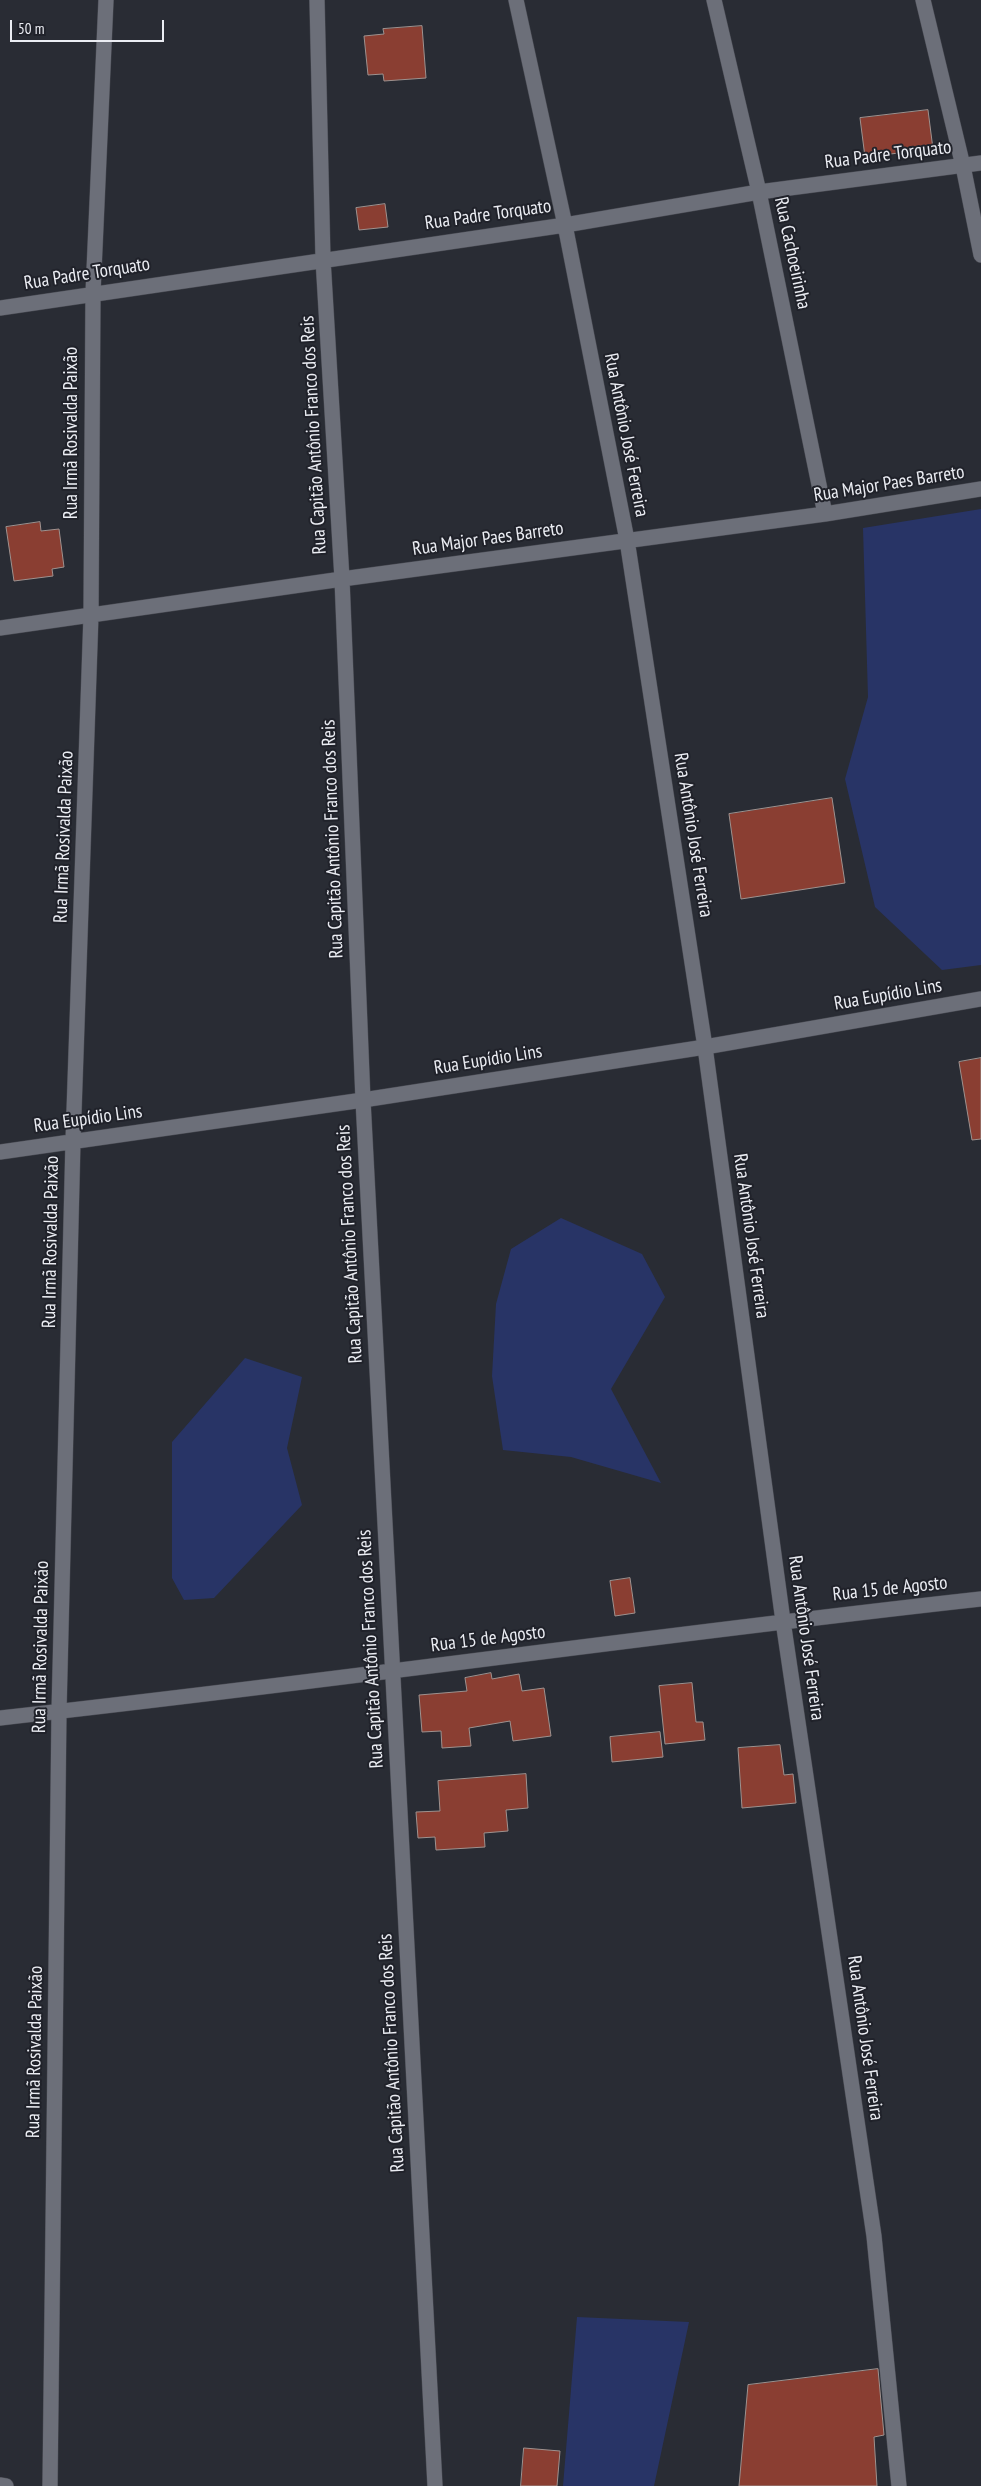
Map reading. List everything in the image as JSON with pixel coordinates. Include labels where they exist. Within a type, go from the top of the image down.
[{"type":"street","name":"Rua Irmã Rosivalda Paixão","points":[[50,2486],[59,1711],[73,1141],[91,615],[93,293],[106,0]]},
{"type":"street","name":"Rua Capitão Antônio Franco dos Reis","points":[[317,0],[323,259],[342,579],[363,1100],[435,2486]]},
{"type":"street","name":"Rua Antônio José Ferreira","points":[[516,0],[565,225],[627,540],[705,1046],[783,1621],[874,2236],[899,2486]]},
{"type":"street","name":"Rua Cachoeirinha","points":[[714,0],[759,192],[825,514]]},
{"type":"street","points":[[923,0],[963,166],[981,255]]},
{"type":"street","name":"Rua Padre Torquato","points":[[0,308],[323,259],[565,225],[759,192],[981,163]]},
{"type":"street","name":"Rua Major Paes Barreto","points":[[0,628],[342,579],[825,514],[981,489]]},
{"type":"street","name":"Rua Eupídio Lins","points":[[0,1152],[363,1100],[705,1046],[981,999]]},
{"type":"street","name":"Rua 15 de Agosto","points":[[0,1718],[392,1672],[783,1621],[981,1599]]},
{"type":"street","points":[[0,2485],[6,2486]]},
{"type":"shaded area","points":[[981,509],[981,965],[942,970],[875,907],[845,779],[868,697],[863,528]]},
{"type":"shaded area","points":[[561,1218],[642,1254],[665,1297],[611,1389],[661,1483],[571,1457],[503,1450],[492,1376],[496,1304],[511,1249]]},
{"type":"shaded area","points":[[245,1358],[302,1377],[287,1448],[302,1505],[214,1598],[184,1600],[172,1578],[172,1442]]},
{"type":"shaded area","points":[[577,2317],[689,2322],[654,2486],[563,2486]]},
{"type":"building","points":[[422,26],[426,78],[384,81],[383,74],[368,75],[364,36],[384,34],[383,29]]},
{"type":"building","points":[[928,110],[933,149],[865,157],[860,118]]},
{"type":"building","points":[[385,204],[388,227],[359,230],[356,208]]},
{"type":"building","points":[[40,522],[41,531],[59,529],[64,567],[52,569],[53,576],[14,581],[6,527]]},
{"type":"building","points":[[832,798],[845,883],[741,899],[729,814]]},
{"type":"building","points":[[981,1058],[981,1139],[972,1140],[959,1062]]},
{"type":"building","points":[[630,1578],[635,1613],[615,1616],[610,1581]]},
{"type":"building","points":[[491,1673],[492,1679],[519,1674],[522,1691],[544,1688],[551,1736],[513,1741],[510,1721],[469,1728],[471,1746],[442,1748],[441,1731],[422,1732],[419,1695],[467,1691],[465,1678]]},
{"type":"building","points":[[692,1683],[696,1722],[703,1722],[705,1740],[665,1744],[659,1686]]},
{"type":"building","points":[[660,1732],[663,1757],[612,1762],[610,1737]]},
{"type":"building","points":[[780,1745],[784,1775],[793,1774],[796,1803],[742,1808],[738,1748]]},
{"type":"building","points":[[526,1774],[528,1808],[506,1810],[508,1831],[484,1833],[485,1847],[436,1850],[435,1837],[418,1838],[416,1812],[440,1811],[438,1781]]},
{"type":"building","points":[[878,2369],[884,2435],[874,2437],[877,2486],[739,2486],[748,2385]]},
{"type":"building","points":[[524,2448],[560,2451],[557,2486],[521,2486]]}]
